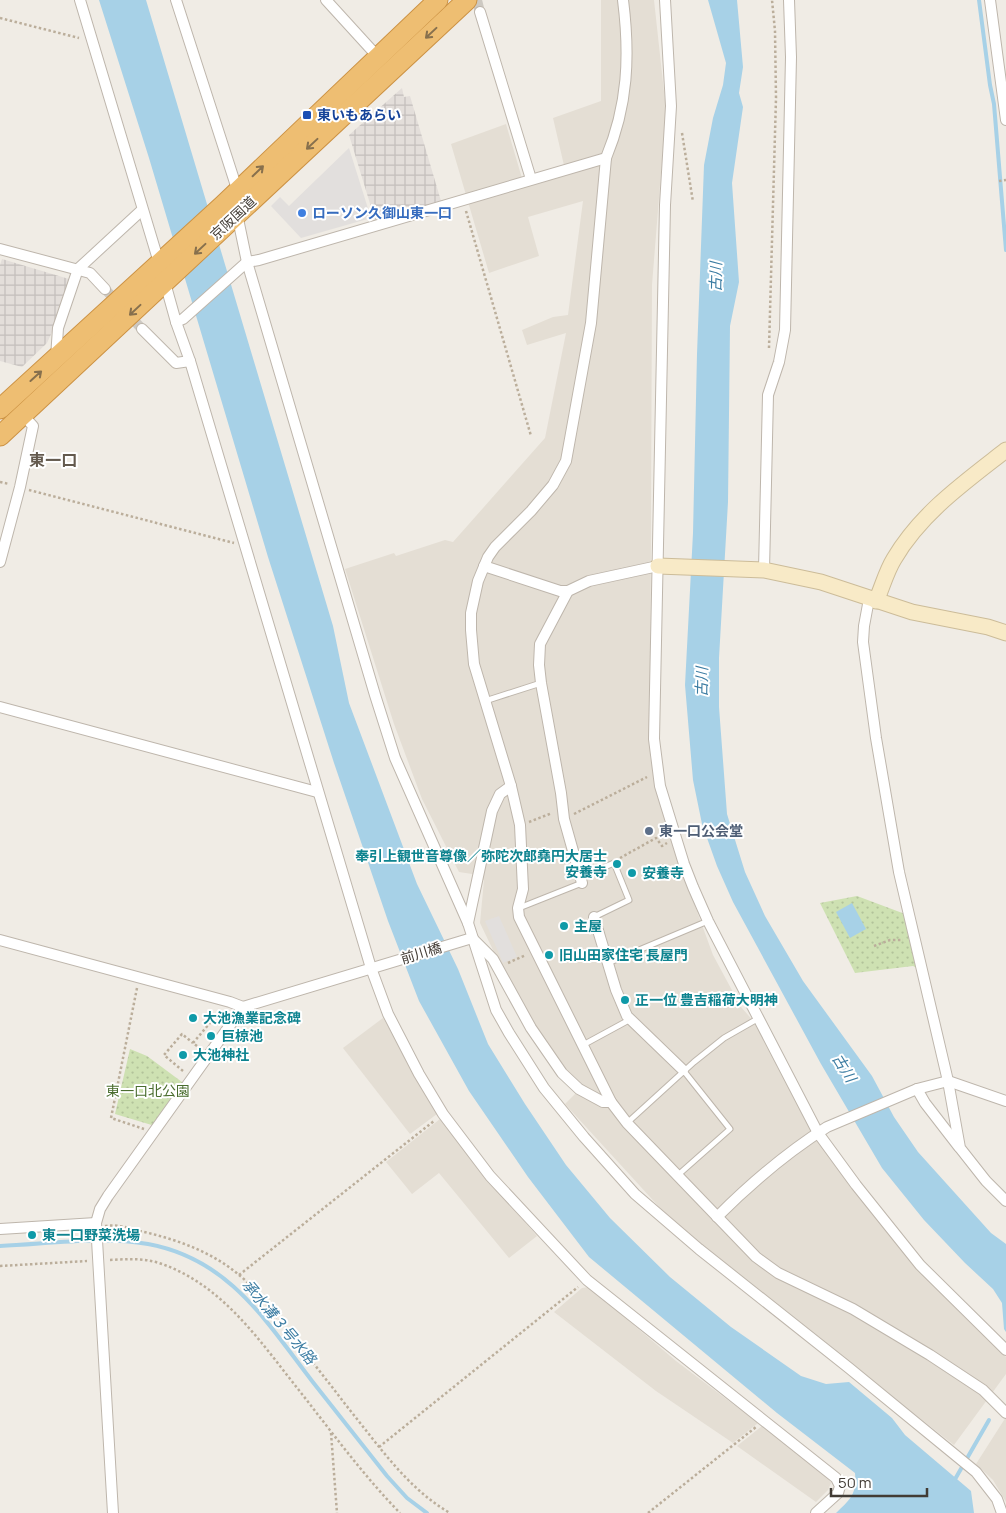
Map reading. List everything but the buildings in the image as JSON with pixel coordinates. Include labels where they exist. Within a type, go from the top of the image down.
[{"type":"highway","name":"京阪国道","points":[[230,213],[238,190],[438,0]]},
{"type":"highway","name":"京阪国道","points":[[0,409],[56,358],[165,270],[473,6]]},
{"type":"highway","name":"京阪国道","points":[[0,436],[23,415],[165,270]]},
{"type":"street","points":[[80,0],[142,210],[165,270],[317,792],[375,967],[388,1014],[419,1074],[443,1114],[490,1176],[587,1280],[836,1478],[840,1486],[838,1493],[816,1513]]},
{"type":"street","points":[[176,0],[238,190]]},
{"type":"street","points":[[326,0],[378,57]]},
{"type":"street","points":[[623,0],[627,37],[627,75],[615,136],[606,158],[591,323],[566,461],[553,486],[495,547],[484,566],[474,598],[471,630],[474,664],[511,786],[520,825],[523,888],[518,908],[519,917],[611,1102],[627,1123],[756,1257],[778,1273],[852,1308],[930,1355],[983,1390],[1006,1413]]},
{"type":"street","points":[[665,0],[671,106],[665,206],[658,482],[662,567],[656,617],[654,739],[660,786],[684,864],[708,921],[759,1018],[856,1185],[920,1265],[1006,1350]]},
{"type":"street","points":[[760,570],[768,394],[779,362],[785,330],[791,57],[789,0]]},
{"type":"street","points":[[990,0],[1006,120]]},
{"type":"street","points":[[473,6],[531,179]]},
{"type":"street","points":[[179,321],[244,264],[606,158]]},
{"type":"street","points":[[56,358],[58,328],[78,269],[142,210]]},
{"type":"street","points":[[230,213],[375,695],[396,758],[468,923]]},
{"type":"street","points":[[0,249],[90,273],[105,289]]},
{"type":"street","points":[[142,329],[176,363],[190,361]]},
{"type":"street","points":[[0,562],[20,487],[33,426],[23,415]]},
{"type":"street","points":[[960,1148],[950,1104],[948,1081],[898,872],[863,642],[864,626],[872,600],[908,537],[927,515],[1006,450]]},
{"type":"street","points":[[484,566],[568,592]]},
{"type":"street","points":[[581,880],[564,819],[541,683],[538,653],[545,633],[568,592],[589,581],[662,567],[760,570],[821,582],[912,612],[988,627],[1006,633]]},
{"type":"street","points":[[0,707],[317,792]]},
{"type":"street","points":[[511,786],[500,794],[492,811],[468,923],[467,939],[496,1010],[544,1088],[584,1138],[635,1194],[706,1254],[976,1472],[997,1499],[1002,1513]]},
{"type":"street","points":[[594,917],[616,990],[629,1020],[683,1070]]},
{"type":"street","points":[[467,939],[493,960],[531,1028],[562,1072],[579,1089],[603,1102],[611,1102]]},
{"type":"street","name":"前川橋","points":[[243,1007],[467,939]]},
{"type":"street","points":[[0,940],[243,1007],[100,1209],[96,1226],[113,1513]]},
{"type":"street","points":[[717,1217],[784,1156],[823,1130],[914,1091],[948,1081],[1006,1101]]},
{"type":"street","points":[[914,1091],[986,1181],[1006,1201]]},
{"type":"street","points":[[0,1229],[96,1226]]},
{"type":"lane","points":[[485,702],[541,683]]},
{"type":"lane","points":[[518,908],[614,863],[629,900],[594,917]]},
{"type":"lane","points":[[608,962],[708,921]]},
{"type":"lane","points":[[627,1123],[683,1070],[724,1038],[759,1018]]},
{"type":"lane","points":[[583,1045],[629,1020]]},
{"type":"lane","points":[[678,1176],[730,1129],[683,1070]]},
{"type":"path","points":[[769,356],[776,98],[775,31],[772,0]]},
{"type":"path","points":[[0,18],[93,42]]},
{"type":"path","points":[[681,132],[692,202]]},
{"type":"path","points":[[999,181],[1006,180]]},
{"type":"path","points":[[463,200],[531,436]]},
{"type":"path","points":[[0,482],[245,546]]},
{"type":"path","points":[[564,819],[658,771]]},
{"type":"path","points":[[620,858],[656,838],[659,842]]},
{"type":"path","points":[[874,946],[890,940],[915,939]]},
{"type":"path","points":[[518,959],[523,956]]},
{"type":"path","points":[[139,977],[111,1118],[155,1132]]},
{"type":"path","points":[[193,1043],[207,1024],[220,1011]]},
{"type":"path","points":[[187,1073],[164,1055],[182,1034],[204,1051]]},
{"type":"path","points":[[239,1275],[443,1114]]},
{"type":"path","points":[[96,1226],[112,1225],[148,1233],[191,1246],[216,1259],[239,1275],[261,1297],[379,1447],[434,1504],[450,1513]]},
{"type":"path","points":[[0,1266],[99,1258],[140,1259],[159,1264],[189,1276],[221,1298],[250,1328],[331,1432],[400,1513]]},
{"type":"path","points":[[379,1447],[587,1280]]},
{"type":"path","points":[[648,1513],[764,1420]]},
{"type":"path","points":[[331,1432],[336,1513]]},
{"type":"shaded area","points":[[601,0],[654,0],[666,110],[652,285],[650,756],[659,799],[713,955],[741,1007],[756,1024],[808,1125],[849,1185],[923,1275],[1006,1357],[1006,1374],[954,1445],[707,1251],[661,1209],[565,1104],[583,1086],[568,1072],[540,1034],[505,975],[480,923],[484,880],[472,874],[459,872],[422,799],[394,724],[345,569],[394,553],[396,556],[445,540],[453,542],[545,438],[566,333],[527,345],[522,330],[553,317],[568,315],[583,201],[528,217],[539,256],[489,273],[451,144],[506,124],[524,185],[566,174],[553,118],[601,101]]},
{"type":"shaded area","points":[[402,88],[404,97],[410,96],[441,201],[375,220],[349,135]]},
{"type":"shaded area","points":[[349,148],[371,218],[301,238],[271,206],[280,197],[289,206]]},
{"type":"shaded area","points":[[2,259],[69,279],[47,343],[22,367],[0,361],[0,265]]},
{"type":"shaded area","points":[[499,916],[517,957],[503,963],[485,921]]},
{"type":"shaded area","points":[[383,1018],[437,1114],[410,1134],[343,1048]]},
{"type":"shaded area","points":[[440,1119],[537,1236],[509,1258],[439,1173],[412,1194],[386,1162]]},
{"type":"shaded area","points":[[589,1287],[676,1361],[758,1423],[733,1443],[656,1391],[554,1312],[582,1288]]},
{"type":"shaded area","points":[[1006,1417],[1006,1502],[993,1480],[976,1464]]},
{"type":"shaded area","points":[[762,1426],[824,1473],[831,1483],[828,1490],[816,1502],[737,1446]]},
{"type":"green space","points":[[857,896],[905,914],[919,969],[913,966],[855,973],[820,903]]},
{"type":"green space","name":"東一口北公園","points":[[130,1049],[147,1056],[186,1085],[155,1126],[115,1114]]},
{"type":"water","points":[[99,0],[146,0],[333,626],[349,703],[417,884],[458,969],[488,1044],[566,1165],[610,1218],[670,1277],[731,1327],[801,1376],[826,1384],[849,1382],[892,1418],[905,1435],[971,1491],[974,1513],[836,1513],[852,1496],[855,1486],[855,1473],[777,1413],[589,1257],[528,1177],[469,1091],[419,1001],[388,921],[334,763],[268,557],[149,158]]},
{"type":"water","name":"古川","points":[[708,0],[737,0],[743,67],[739,93],[743,107],[732,183],[739,282],[730,326],[728,502],[719,658],[719,707],[727,814],[745,872],[765,916],[803,981],[872,1076],[894,1117],[918,1152],[991,1233],[1006,1244],[1006,1332],[1004,1329],[1002,1303],[993,1289],[924,1220],[882,1168],[821,1064],[733,902],[717,866],[702,824],[693,780],[685,685],[693,533],[704,165],[713,118],[723,85],[726,63]]},
{"type":"water","points":[[852,903],[866,929],[850,938],[836,912]]},
{"type":"waterway","points":[[979,0],[994,104],[1006,250]]},
{"type":"waterway","name":"承水溝３号水路","points":[[0,1246],[74,1241],[130,1242],[148,1244],[176,1252],[201,1263],[243,1295],[278,1336],[387,1476],[407,1498],[427,1513]]},
{"type":"waterway","points":[[954,1481],[989,1420]]},
{"type":"tunnel","points":[[477,0],[480,12]]},
{"type":"tunnel","points":[[105,289],[142,329]]},
{"type":"place","name":"東いもあらい","points":[[307,115]]},
{"type":"place","name":"ローソン久御山東一口","points":[[302,213]]},
{"type":"place","name":"東一口公会堂","points":[[649,831]]},
{"type":"place","name":"奉引上観世音尊像／弥陀次郎堯円大居士 安養寺","points":[[617,864]]},
{"type":"place","name":"安養寺","points":[[632,873]]},
{"type":"place","name":"主屋","points":[[564,926]]},
{"type":"place","name":"旧山田家住宅 長屋門","points":[[549,955]]},
{"type":"place","name":"正一位 豊吉稲荷大明神","points":[[625,1000]]},
{"type":"place","name":"大池漁業記念碑","points":[[193,1018]]},
{"type":"place","name":"巨椋池","points":[[211,1036]]},
{"type":"place","name":"大池神社","points":[[183,1055]]},
{"type":"place","name":"東一口野菜洗場","points":[[32,1235]]},
{"type":"district","name":"東一口","points":[[53,460]]}]
